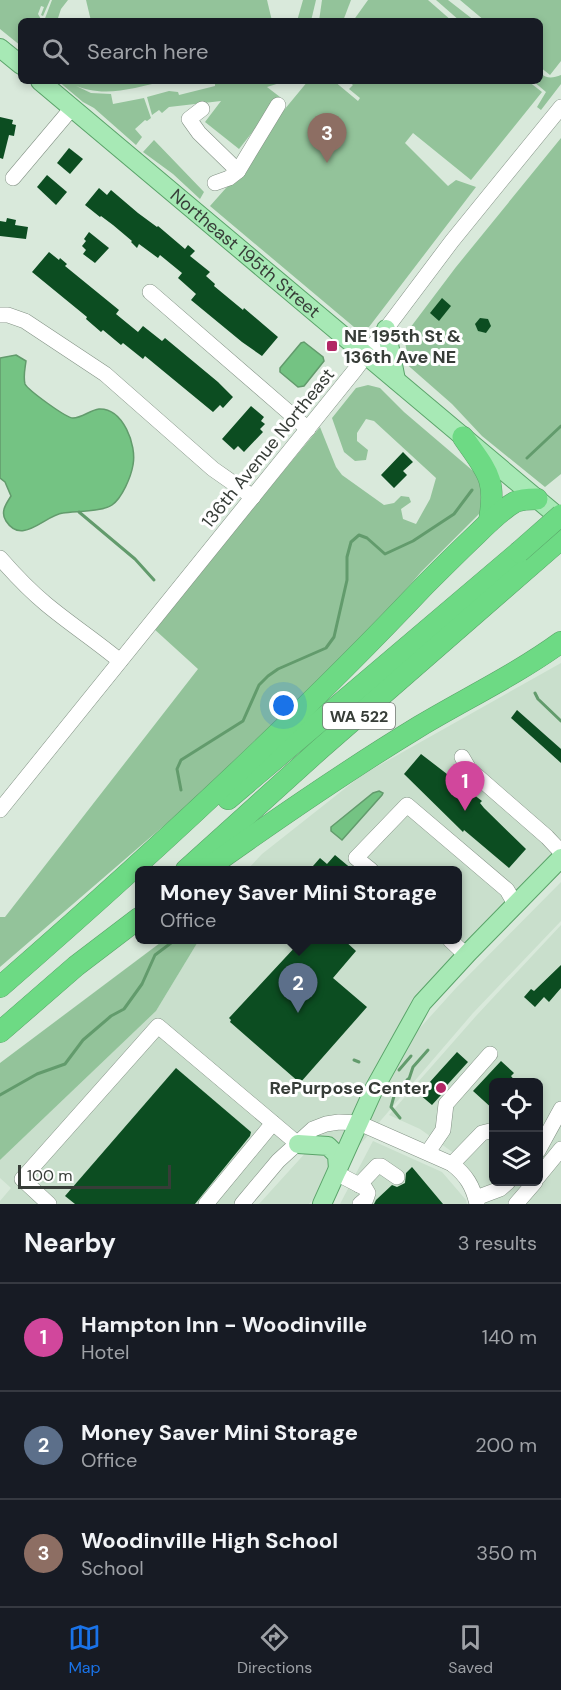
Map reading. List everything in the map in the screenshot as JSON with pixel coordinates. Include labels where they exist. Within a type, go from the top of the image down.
[{"type":"highway","points":[[463,437],[483,466],[492,485],[493,500],[489,522]]},
{"type":"highway","points":[[137,866],[356,659],[489,522],[513,503],[537,500]]},
{"type":"highway","name":"WA 522","points":[[190,866],[526,558],[561,517]]},
{"type":"highway","name":"WA 522","points":[[142,866],[526,558],[561,539]]},
{"type":"highway","points":[[211,866],[292,807],[420,726],[528,664],[561,642]]},
{"type":"highway","points":[[112,890],[135,868]]},
{"type":"highway","name":"WA 522","points":[[0,987],[135,872]]},
{"type":"highway","points":[[0,1032],[135,917]]},
{"type":"highway","points":[[109,940],[135,921]]},
{"type":"main road","points":[[0,48],[18,63]]},
{"type":"main road","name":"Northeast 195th Street","points":[[44,84],[537,500],[561,517]]},
{"type":"main road","points":[[386,329],[396,380]]},
{"type":"main road","points":[[322,1204],[373,1091],[422,1003],[561,858]]},
{"type":"main road","points":[[298,1144],[328,1146],[337,1155],[337,1171]]},
{"type":"street","points":[[215,183],[229,178],[238,171],[278,105]]},
{"type":"street","name":"136th Avenue Northeast","points":[[0,810],[308,429],[452,242],[561,107]]},
{"type":"street","points":[[12,178],[72,108]]},
{"type":"street","points":[[202,109],[189,119],[199,133],[238,171]]},
{"type":"street","points":[[150,292],[308,429]]},
{"type":"street","points":[[0,315],[8,315],[25,321],[105,374],[213,469],[253,497]]},
{"type":"street","points":[[0,558],[46,604],[95,639],[120,661]]},
{"type":"street","points":[[462,757],[469,770],[561,852]]},
{"type":"street","points":[[366,866],[356,858],[407,805],[507,890],[515,904]]},
{"type":"street","points":[[455,944],[466,955]]},
{"type":"street","points":[[49,1204],[22,1179],[158,1026],[298,1144]]},
{"type":"street","points":[[428,1152],[443,1130],[446,1104],[490,1054]]},
{"type":"street","points":[[543,1142],[561,1109]]},
{"type":"street","points":[[242,1204],[278,1161],[313,1130],[326,1124],[339,1122],[359,1123],[452,1164],[464,1174],[472,1186],[476,1201],[503,1186]]},
{"type":"street","points":[[206,1204],[273,1123]]},
{"type":"street","points":[[452,1164],[482,1133],[489,1131]]},
{"type":"street","points":[[543,1171],[561,1149]]},
{"type":"street","points":[[359,1185],[378,1166],[397,1177]]},
{"type":"street","points":[[337,1171],[368,1193],[360,1204]]},
{"type":"street","points":[[516,1204],[531,1186]]},
{"type":"shaded area","points":[[0,0],[50,0],[43,16],[41,15],[44,7],[41,6],[38,14],[40,18],[18,18],[18,44],[0,29]]},
{"type":"shaded area","points":[[52,0],[68,0],[58,18],[45,18]]},
{"type":"shaded area","points":[[86,0],[267,0],[271,18],[90,18]]},
{"type":"shaded area","points":[[303,0],[316,0],[312,18],[298,18]]},
{"type":"shaded area","points":[[322,0],[351,0],[344,18],[319,18]]},
{"type":"shaded area","points":[[368,0],[428,0],[449,18],[355,18]]},
{"type":"shaded area","points":[[436,0],[448,0],[471,18],[457,18]]},
{"type":"shaded area","points":[[460,0],[561,0],[561,61],[550,75],[543,69],[543,18],[481,18]]},
{"type":"shaded area","points":[[543,75],[550,77],[561,75],[561,84],[541,110],[537,107],[546,92],[537,84],[543,84]]},
{"type":"shaded area","points":[[62,84],[72,84],[91,93],[111,94],[113,104],[144,98],[151,118],[135,129],[142,137],[136,145],[94,108]]},
{"type":"shaded area","points":[[72,84],[152,84],[118,91],[95,91]]},
{"type":"shaded area","points":[[215,84],[276,84],[267,87],[280,97],[239,149],[205,122],[221,101],[169,107],[162,113],[159,110],[152,115],[147,97],[169,91],[178,92],[179,95],[215,86]]},
{"type":"shaded area","points":[[306,84],[338,84],[358,101],[360,98],[349,89],[352,84],[532,84],[542,92],[471,180],[413,133],[405,143],[448,186],[456,180],[476,187],[369,327],[363,330],[354,327],[210,206],[237,179],[270,127]]},
{"type":"shaded area","points":[[561,138],[561,474],[545,487],[482,436],[452,404],[403,361],[407,353],[404,336],[456,267]]},
{"type":"shaded area","points":[[154,140],[204,192],[200,199],[173,174],[143,152]]},
{"type":"shaded area","points":[[304,342],[323,357],[324,361],[304,386],[298,387],[280,372],[280,368]]},
{"type":"shaded area","points":[[16,355],[26,361],[25,384],[63,414],[76,418],[99,409],[108,410],[121,421],[130,438],[134,457],[126,487],[112,505],[102,509],[63,513],[34,527],[19,531],[12,528],[4,518],[4,511],[11,496],[5,482],[0,478],[0,358]]},
{"type":"shaded area","points":[[368,385],[380,388],[404,412],[479,476],[485,488],[482,511],[421,572],[379,621],[269,735],[0,967],[0,917],[5,917],[198,669],[153,628],[320,427],[336,467],[342,475],[384,505],[394,503],[401,496],[409,497],[411,502],[401,509],[403,519],[416,524],[430,499],[436,478],[374,421],[366,419],[357,433],[357,441],[368,450],[366,460],[355,461],[344,452],[332,418],[356,388]]},
{"type":"shaded area","points":[[561,663],[561,858],[422,1003],[392,1059],[456,988],[561,882],[561,921],[473,1013],[309,1204],[259,1204],[328,1128],[315,1133],[242,1204],[0,1204],[11,1188],[0,1178],[0,1160],[156,1011],[197,944],[462,944],[462,866],[251,866],[262,854],[362,775]]},
{"type":"shaded area","points":[[379,791],[383,793],[382,795],[342,840],[331,831],[331,827],[373,793]]},
{"type":"shaded area","points":[[561,925],[561,1204],[484,1204],[473,1175],[458,1156],[420,1129],[389,1115],[476,1016]]},
{"type":"shaded area","points":[[159,944],[197,944],[156,1011],[0,1160],[0,1063]]},
{"type":"shaded area","points":[[373,1141],[442,1172],[467,1204],[340,1204]]},
{"type":"building","points":[[0,117],[13,120],[12,124],[16,125],[14,136],[9,135],[3,159],[0,158]]},
{"type":"building","points":[[69,148],[83,159],[70,174],[57,163]]},
{"type":"building","points":[[47,175],[67,192],[56,205],[37,187]]},
{"type":"building","points":[[99,188],[107,195],[111,190],[185,249],[188,245],[195,251],[190,256],[210,272],[206,276],[215,284],[214,286],[278,337],[262,356],[191,300],[196,294],[178,278],[182,273],[160,255],[158,258],[139,244],[137,248],[113,225],[85,205]]},
{"type":"building","points":[[7,218],[16,220],[15,225],[28,227],[26,239],[0,236],[0,221],[6,222]]},
{"type":"building","points":[[89,232],[109,248],[95,263],[83,254],[86,250],[82,246]]},
{"type":"building","points":[[49,252],[59,260],[60,258],[67,264],[65,266],[119,310],[116,314],[138,332],[143,326],[162,341],[165,338],[233,397],[223,408],[220,405],[213,412],[145,356],[143,359],[103,330],[101,332],[86,319],[87,317],[32,272]]},
{"type":"building","points":[[442,298],[451,306],[439,321],[430,313]]},
{"type":"building","points":[[480,318],[488,319],[491,326],[486,333],[478,331],[475,324]]},
{"type":"building","points":[[251,406],[264,417],[261,421],[265,424],[260,429],[263,432],[244,452],[238,446],[234,450],[222,439]]},
{"type":"building","points":[[403,452],[413,462],[403,471],[407,475],[394,488],[381,475]]},
{"type":"building","points":[[517,710],[561,749],[561,763],[511,718]]},
{"type":"building","points":[[421,754],[482,801],[480,803],[484,808],[526,849],[509,868],[464,830],[463,832],[404,774]]},
{"type":"building","points":[[335,855],[348,866],[313,866],[320,858],[327,864]]},
{"type":"building","points":[[348,944],[356,951],[333,978],[367,1007],[300,1083],[230,1022],[229,1018],[297,945]]},
{"type":"building","points":[[561,965],[561,988],[549,1002],[544,997],[535,1007],[524,997],[531,989],[534,991]]},
{"type":"building","points":[[457,1052],[468,1062],[432,1105],[419,1094]]},
{"type":"building","points":[[501,1061],[514,1073],[511,1076],[513,1078],[489,1078],[489,1105],[473,1091]]},
{"type":"building","points":[[176,1068],[251,1132],[195,1204],[75,1204],[65,1196]]},
{"type":"building","points":[[412,1167],[443,1204],[374,1204],[392,1185],[397,1187],[405,1183],[406,1173]]},
{"type":"waterway","points":[[527,458],[561,426]]},
{"type":"waterway","points":[[181,790],[177,769],[181,760],[243,721],[259,685],[268,676],[278,669],[326,648],[334,637],[347,580],[347,557],[351,542],[359,535],[367,538],[385,554],[413,541],[454,514],[472,490]]},
{"type":"waterway","points":[[79,512],[135,559],[154,580]]},
{"type":"waterway","points":[[535,693],[538,699],[561,721]]},
{"type":"waterway","points":[[0,1095],[37,1074],[65,1064],[83,1040],[111,1016],[124,1009],[142,984],[155,955],[170,944]]},
{"type":"waterway","points":[[409,1079],[413,1067],[428,1050]]},
{"type":"waterway","points":[[399,1070],[411,1056]]},
{"type":"waterway","points":[[354,1060],[359,1062]]},
{"type":"waterway","points":[[400,1118],[391,1107],[394,1096],[408,1079]]},
{"type":"place","name":"Woodinville High School","points":[[327,163]]},
{"type":"place","name":"NE 195th St & 136th Ave NE","points":[[332,346]]},
{"type":"place","name":"Hampton Inn - Woodinville","points":[[465,811]]},
{"type":"place","name":"Money Saver Mini Storage","points":[[298,1013]]},
{"type":"place","name":"RePurpose Center","points":[[441,1088]]}]
